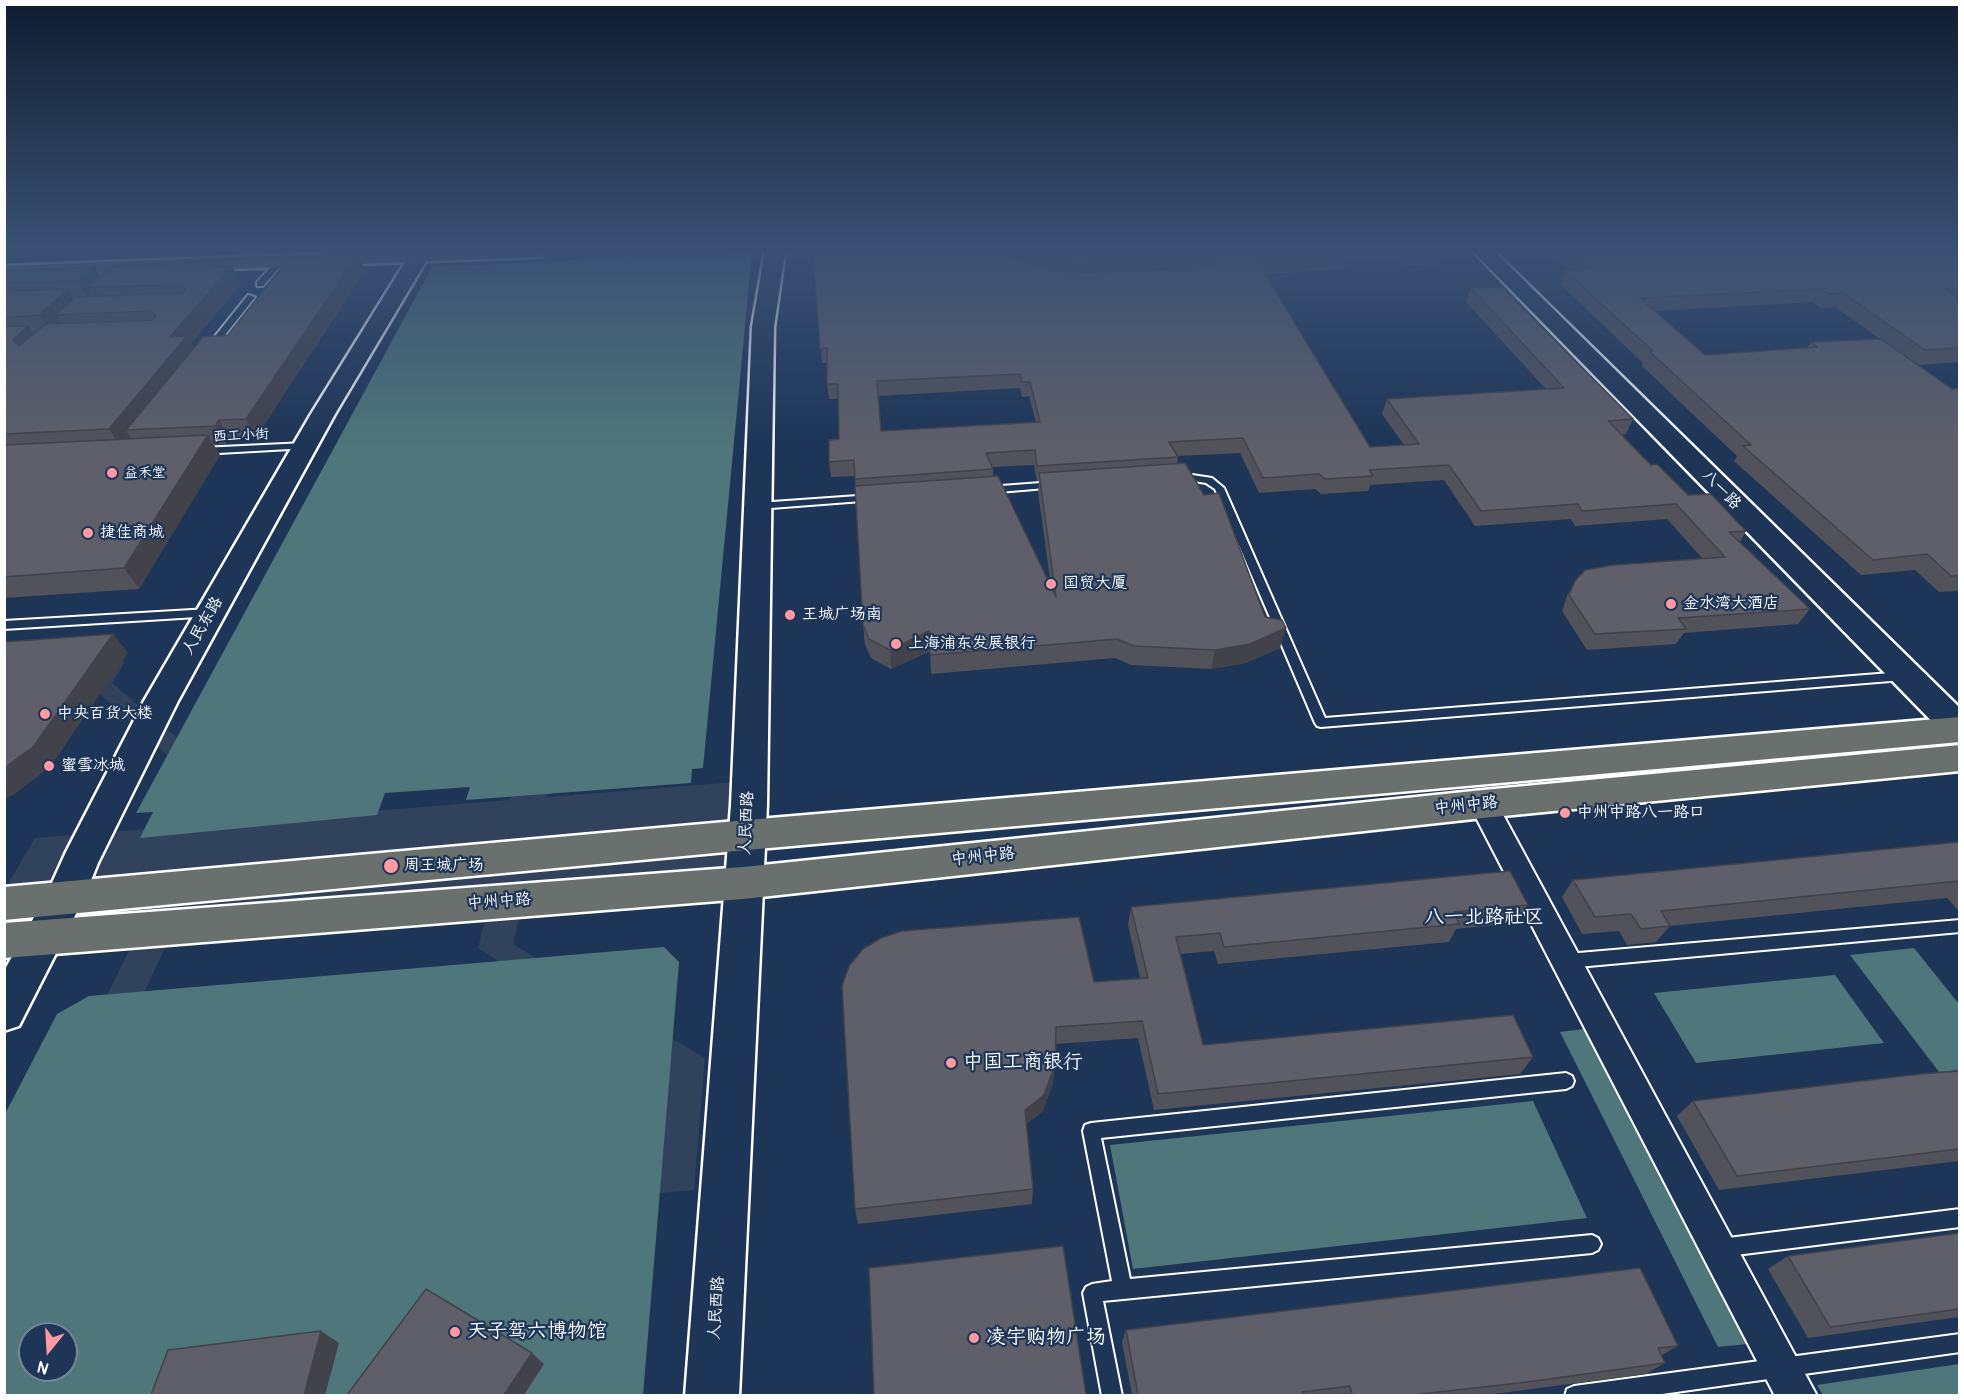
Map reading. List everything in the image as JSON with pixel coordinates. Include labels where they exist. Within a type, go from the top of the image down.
[{"type":"main road","name":"人民东路","points":[[4,1012],[64,900],[79,863],[155,711],[305,446],[382,316]]},
{"type":"main road","name":"人民西路","points":[[712,1395],[747,835],[766,316]]},
{"type":"main road","name":"八一路","points":[[1549,316],[1914,675],[1959,711]]},
{"type":"main road","name":"八一路","points":[[1559,316],[1914,675],[1959,729]]},
{"type":"main road","name":"中州中路","points":[[4,904],[747,835],[1959,729]]},
{"type":"main road","name":"中州中路","points":[[4,941],[743,883],[1483,804],[1959,758]]},
{"type":"street","points":[[1483,804],[1797,1395]]},
{"type":"lane","points":[[207,352],[236,316]]},
{"type":"lane","name":"西工小街","points":[[186,452],[305,446]]},
{"type":"lane","points":[[1165,477],[1189,476],[1209,480],[1219,488],[1322,723],[1914,675]]},
{"type":"lane","points":[[973,491],[1069,484]]},
{"type":"lane","points":[[758,506],[890,497]]},
{"type":"lane","points":[[4,625],[210,613]]},
{"type":"lane","points":[[1566,961],[1959,926]]},
{"type":"lane","points":[[1123,1289],[1091,1131],[1566,1081]]},
{"type":"lane","points":[[1718,1248],[1959,1218]]},
{"type":"lane","points":[[1112,1395],[1092,1293],[1592,1244]]},
{"type":"lane","points":[[1574,1395],[1959,1343]]},
{"type":"shaded area","points":[[125,662],[112,683],[194,752],[223,823],[509,800],[529,737],[560,744],[547,797],[748,781],[744,869],[526,888],[513,944],[705,1058],[694,1190],[652,1194],[665,1065],[478,948],[492,892],[179,918],[27,1243],[4,1204],[143,922],[5,933],[5,889],[35,838],[184,826],[182,769],[94,689],[111,663]]},
{"type":"green space","points":[[405,316],[746,316],[703,768],[692,769],[691,783],[466,800],[470,787],[385,793],[377,815],[140,838],[153,812],[136,813]]},
{"type":"green space","points":[[664,947],[679,962],[643,1395],[5,1396],[5,1114],[57,1014],[89,996]]},
{"type":"green space","points":[[1914,948],[1959,1004],[1959,1070],[1939,1072],[1850,955]]},
{"type":"green space","points":[[1835,975],[1884,1043],[1696,1063],[1654,993]]},
{"type":"green space","points":[[1584,1029],[1748,1344],[1718,1347],[1560,1032]]},
{"type":"green space","points":[[1533,1101],[1587,1218],[1133,1269],[1110,1145]]},
{"type":"green space","points":[[1959,1364],[1959,1395],[1823,1395],[1817,1385]]},
{"type":"building","points":[[156,316],[188,316],[170,337],[187,336],[109,429],[4,434],[4,326],[28,326],[13,340],[19,346],[46,324],[153,320]]},
{"type":"building","points":[[243,316],[316,316],[246,419],[219,420],[215,426],[126,430],[203,337],[228,335]]},
{"type":"building","points":[[818,316],[1291,316],[1370,447],[1419,444],[1387,399],[1564,388],[1497,316],[1531,316],[1633,419],[1608,421],[1651,465],[1657,464],[1688,495],[1711,494],[1746,531],[1729,532],[1810,609],[1678,618],[1686,629],[1595,634],[1569,595],[1575,581],[1585,570],[1614,565],[1725,557],[1676,504],[1582,511],[1578,504],[1481,511],[1449,465],[1369,470],[1373,476],[1325,479],[1319,474],[1263,478],[1243,438],[1169,442],[1178,457],[1037,466],[1035,450],[986,453],[993,469],[855,479],[854,460],[829,462],[829,440],[839,439],[838,384],[827,384],[827,348],[820,349]],"holes":[[[1020,374],[1022,382],[1030,382],[1040,422],[881,431],[877,381]]]},
{"type":"building","points":[[1615,316],[1661,316],[1705,355],[1817,347],[1811,342],[1881,339],[1952,389],[1959,388],[1959,576],[1951,576],[1927,554],[1873,560],[1743,446],[1751,445],[1649,351],[1653,351]]},
{"type":"building","points":[[1877,316],[1959,316],[1959,348],[1925,350]]},
{"type":"building","name":"捷佳商城","points":[[208,435],[124,568],[4,577],[4,445]]},
{"type":"building","name":"国贸大厦","points":[[1185,463],[1204,495],[1219,493],[1265,617],[1282,620],[1286,628],[1250,644],[1215,650],[1134,646],[1117,639],[930,655],[929,631],[890,650],[869,639],[863,625],[855,486],[998,476],[1056,597],[1039,473]]},
{"type":"building","points":[[113,634],[33,747],[4,768],[4,642]]},
{"type":"building","points":[[1959,842],[1959,881],[1661,911],[1670,926],[1641,929],[1631,914],[1595,917],[1573,880]]},
{"type":"building","points":[[1510,871],[1528,905],[1454,912],[1459,924],[1224,947],[1220,933],[1176,937],[1203,1045],[1513,1015],[1533,1057],[1158,1094],[1142,1021],[1056,1027],[1055,1065],[1044,1095],[1025,1110],[1033,1189],[855,1209],[842,986],[849,966],[863,949],[881,938],[902,931],[1079,917],[1094,982],[1148,978],[1131,907]]},
{"type":"building","points":[[1959,1071],[1959,1149],[1737,1176],[1693,1101],[1920,1074]]},
{"type":"building","points":[[1959,1233],[1959,1309],[1830,1327],[1788,1256]]},
{"type":"building","name":"凌宇购物广场","points":[[1063,1246],[1086,1395],[874,1395],[869,1268]]},
{"type":"building","points":[[1640,1268],[1678,1346],[1658,1348],[1665,1363],[1412,1395],[1352,1395],[1350,1386],[1302,1392],[1303,1395],[1138,1395],[1126,1330]]},
{"type":"building","name":"天子驾六博物馆","points":[[426,1289],[532,1353],[504,1395],[347,1395]]},
{"type":"building","points":[[321,1331],[304,1395],[151,1395],[168,1350]]},
{"type":"place","name":"益禾堂","points":[[112,473]]},
{"type":"place","name":"捷佳商城","points":[[88,533]]},
{"type":"place","name":"国贸大厦","points":[[1051,584]]},
{"type":"place","name":"金水湾大酒店","points":[[1671,604]]},
{"type":"place","name":"王城广场南","points":[[790,615]]},
{"type":"place","name":"上海浦东发展银行","points":[[896,644]]},
{"type":"place","name":"中央百货大楼","points":[[45,714]]},
{"type":"place","name":"蜜雪冰城","points":[[49,766]]},
{"type":"place","name":"中州中路八一路口","points":[[1565,813]]},
{"type":"place","name":"周王城广场","points":[[391,866]]},
{"type":"place","name":"中国工商银行","points":[[951,1063]]},
{"type":"place","name":"天子驾六博物馆","points":[[455,1332]]},
{"type":"place","name":"凌宇购物广场","points":[[974,1338]]},
{"type":"district","name":"八一北路社区","points":[[1484,918]]}]
